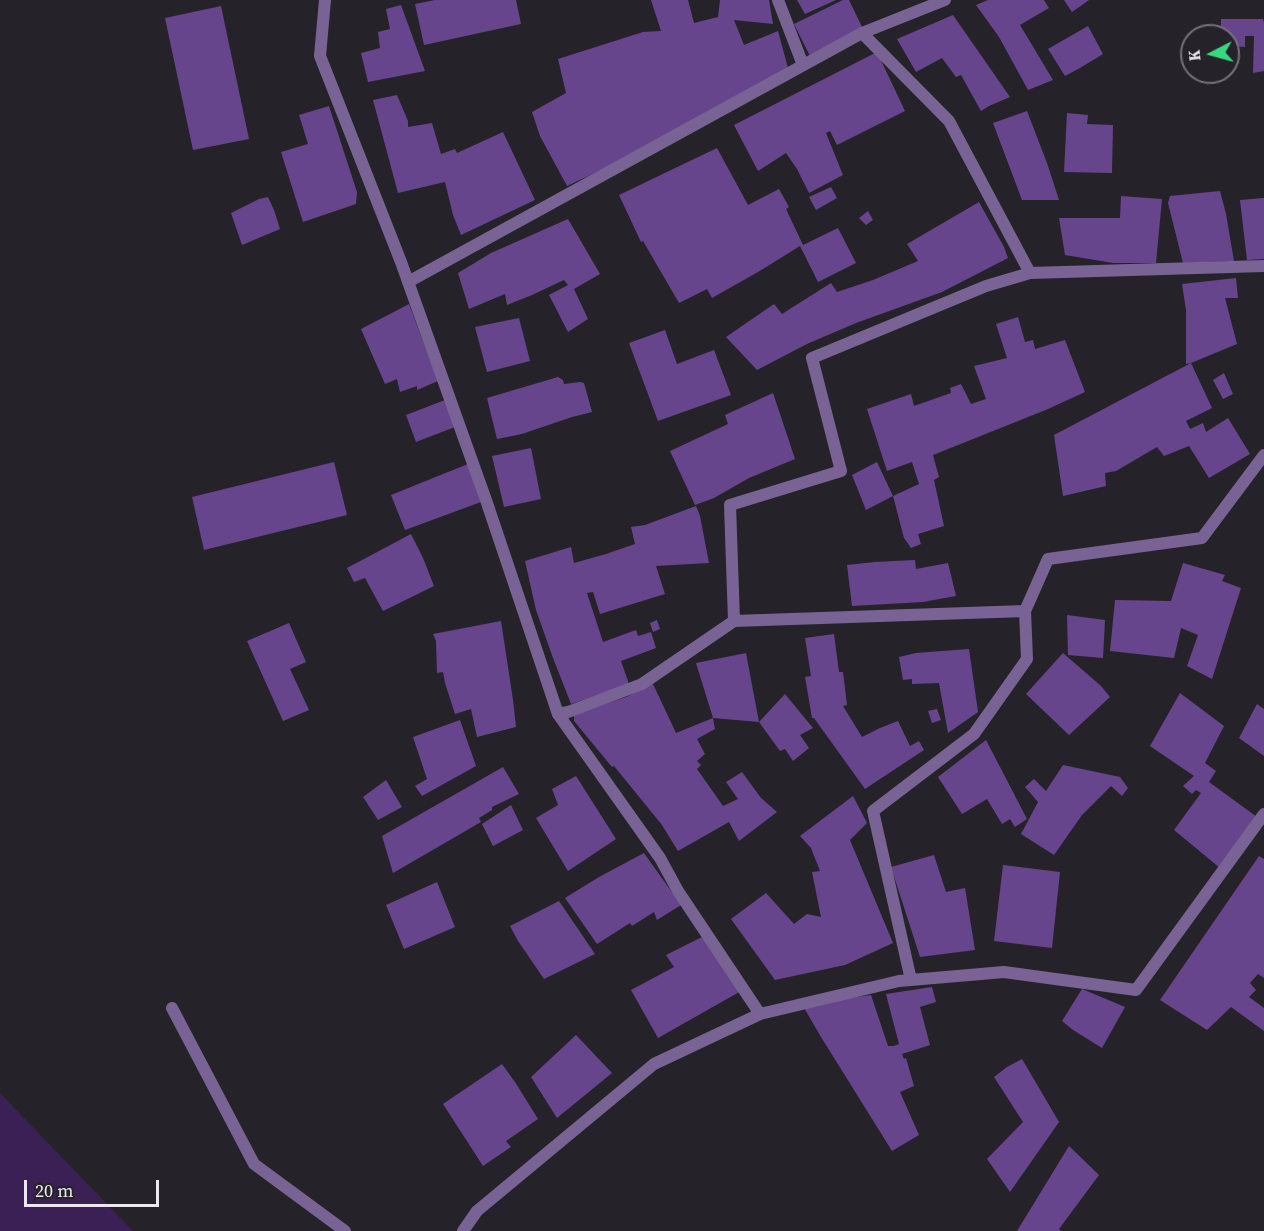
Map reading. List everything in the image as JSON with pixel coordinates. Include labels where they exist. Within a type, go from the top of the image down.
[{"type":"street","points":[[310,0],[326,0],[320,56],[408,282],[558,714],[660,858],[678,891],[760,1014]]},
{"type":"street","points":[[778,0],[803,65]]},
{"type":"street","points":[[408,282],[862,33],[945,0]]},
{"type":"street","points":[[862,33],[950,121],[1030,273]]},
{"type":"street","points":[[734,621],[730,505],[841,471],[812,358],[986,286],[1030,273],[1264,266]]},
{"type":"street","points":[[911,980],[873,811],[974,734],[1027,659],[1025,611],[1048,559],[1202,538],[1264,455]]},
{"type":"street","points":[[558,714],[642,684],[734,621],[1025,611]]},
{"type":"street","points":[[463,1231],[477,1211],[654,1064],[760,1014],[899,981],[1004,972],[1136,990],[1264,814]]},
{"type":"street","points":[[172,1008],[254,1164],[345,1231]]},
{"type":"shaded area","points":[[0,1093],[133,1231],[0,1231]]},
{"type":"building","points":[[435,0],[516,0],[521,24],[424,45],[415,4]]},
{"type":"building","points":[[651,0],[688,0],[694,23],[718,17],[720,0],[769,0],[773,24],[734,20],[744,45],[778,31],[788,68],[603,169],[567,186],[540,136],[532,112],[566,93],[558,59],[643,32],[661,31]]},
{"type":"building","points":[[797,0],[836,0],[805,14]]},
{"type":"building","points":[[843,0],[849,0],[863,29],[810,56],[794,24]]},
{"type":"building","points":[[988,0],[1044,0],[1049,8],[1020,25],[1053,80],[1028,90],[999,37],[976,5]]},
{"type":"building","points":[[1064,0],[1089,0],[1072,12]]},
{"type":"building","points":[[401,5],[425,71],[368,82],[361,53],[380,48],[378,32],[390,29],[386,9]]},
{"type":"building","points":[[221,6],[249,139],[193,150],[165,18]]},
{"type":"building","points":[[953,15],[1010,97],[981,111],[961,75],[956,77],[942,58],[916,72],[897,39]]},
{"type":"building","points":[[1221,19],[1263,19],[1264,71],[1253,73],[1254,36],[1245,36],[1245,47],[1240,47],[1240,24],[1221,24]]},
{"type":"building","points":[[1088,26],[1103,54],[1065,76],[1048,49]]},
{"type":"building","points":[[877,52],[905,111],[837,145],[830,131],[826,133],[843,175],[809,193],[786,153],[758,171],[734,125]]},
{"type":"building","points":[[397,95],[408,121],[408,127],[432,123],[441,154],[455,149],[457,153],[503,132],[535,200],[461,235],[453,215],[445,182],[398,193],[373,100]]},
{"type":"building","points":[[329,106],[357,192],[356,204],[303,222],[281,152],[308,144],[299,115]]},
{"type":"building","points":[[1027,111],[1059,200],[1022,200],[993,123]]},
{"type":"building","points":[[1067,113],[1088,115],[1087,124],[1113,125],[1112,173],[1064,172]]},
{"type":"building","points":[[717,148],[748,205],[779,189],[789,207],[786,209],[803,245],[838,228],[856,263],[818,282],[800,246],[712,298],[707,289],[679,303],[643,241],[641,242],[619,195]]},
{"type":"building","points":[[831,187],[837,198],[816,210],[809,197]]},
{"type":"building","points":[[1220,191],[1234,261],[1183,263],[1168,203],[1170,196]]},
{"type":"building","points":[[1121,196],[1162,199],[1156,263],[1113,263],[1065,255],[1059,218],[1120,218]]},
{"type":"building","points":[[268,197],[280,229],[242,245],[231,213]]},
{"type":"building","points":[[1264,198],[1264,259],[1247,260],[1240,200]]},
{"type":"building","points":[[979,202],[1008,258],[942,292],[856,323],[807,344],[757,370],[726,337],[774,304],[782,314],[831,283],[837,292],[918,261],[907,244]]},
{"type":"building","points":[[868,211],[873,220],[866,225],[859,218]]},
{"type":"building","points":[[568,219],[600,274],[574,289],[588,319],[568,332],[549,295],[568,285],[564,280],[507,305],[505,294],[469,309],[458,273],[491,253]]},
{"type":"building","points":[[1236,278],[1238,298],[1225,298],[1237,344],[1186,364],[1186,310],[1182,284]]},
{"type":"building","points":[[409,304],[438,381],[417,390],[417,386],[400,392],[397,379],[385,384],[361,329]]},
{"type":"building","points":[[1018,317],[1025,342],[1033,340],[1035,349],[1065,340],[1085,392],[933,455],[939,477],[934,480],[944,526],[918,534],[921,544],[911,548],[904,538],[893,496],[919,484],[912,462],[887,471],[867,409],[911,394],[914,406],[951,393],[950,388],[961,384],[971,404],[986,399],[974,366],[1007,358],[996,324]]},
{"type":"building","points":[[519,318],[530,361],[487,372],[475,327]]},
{"type":"building","points":[[665,330],[677,364],[714,350],[731,395],[658,421],[629,343]]},
{"type":"building","points":[[1191,363],[1212,408],[1186,421],[1190,429],[1203,423],[1206,432],[1228,418],[1250,454],[1209,478],[1189,446],[1164,456],[1157,447],[1116,471],[1105,473],[1106,486],[1063,496],[1054,435]]},
{"type":"building","points":[[1224,373],[1233,394],[1223,399],[1213,380]]},
{"type":"building","points":[[558,377],[563,380],[564,384],[584,383],[592,412],[522,434],[497,439],[487,398]]},
{"type":"building","points":[[773,393],[795,459],[749,478],[714,498],[695,505],[670,451],[728,424],[725,415]]},
{"type":"building","points":[[445,400],[455,427],[416,442],[406,415]]},
{"type":"building","points":[[531,448],[541,499],[504,507],[492,456]]},
{"type":"building","points":[[334,462],[347,515],[204,550],[192,497]]},
{"type":"building","points":[[877,462],[893,496],[866,510],[852,475]]},
{"type":"building","points":[[468,464],[481,502],[405,530],[391,495]]},
{"type":"building","points":[[696,506],[709,563],[656,566],[665,594],[600,614],[593,592],[587,593],[603,642],[636,630],[638,636],[651,632],[656,648],[621,661],[628,685],[571,704],[536,610],[525,561],[571,547],[574,563],[606,554],[635,544],[631,527],[645,525]]},
{"type":"building","points":[[411,534],[434,586],[383,611],[365,578],[354,582],[347,568]]},
{"type":"building","points":[[915,560],[916,569],[948,563],[956,596],[923,602],[852,606],[847,565]]},
{"type":"building","points":[[1183,563],[1225,575],[1222,581],[1241,588],[1212,679],[1187,666],[1198,635],[1181,628],[1174,658],[1110,651],[1115,600],[1171,601]]},
{"type":"building","points":[[1067,615],[1105,620],[1103,658],[1068,655]]},
{"type":"building","points":[[657,620],[660,629],[653,632],[650,623]]},
{"type":"building","points":[[501,621],[516,727],[477,737],[471,709],[455,714],[443,672],[437,673],[436,641],[433,634]]},
{"type":"building","points":[[289,623],[306,662],[290,669],[309,710],[283,721],[247,641]]},
{"type":"building","points":[[834,634],[839,672],[843,672],[847,705],[843,706],[862,737],[898,721],[910,746],[919,741],[924,750],[865,789],[812,718],[805,677],[811,676],[805,638]]},
{"type":"building","points":[[969,649],[978,712],[948,733],[939,683],[912,684],[912,679],[903,680],[899,657],[916,653]]},
{"type":"building","points":[[746,653],[759,722],[713,718],[696,663]]},
{"type":"building","points":[[1063,653],[1101,686],[1110,697],[1069,735],[1026,694]]},
{"type":"building","points":[[653,684],[676,733],[713,718],[715,729],[697,739],[705,754],[697,761],[701,765],[697,769],[723,806],[738,799],[726,782],[742,772],[761,798],[777,812],[739,841],[729,822],[678,851],[662,825],[574,721],[574,714],[626,697]]},
{"type":"building","points":[[1180,693],[1224,726],[1205,763],[1216,771],[1209,782],[1257,817],[1220,868],[1174,830],[1201,793],[1196,790],[1192,794],[1183,786],[1194,776],[1150,746]]},
{"type":"building","points":[[785,694],[813,728],[800,735],[809,748],[793,761],[785,749],[780,751],[759,722]]},
{"type":"building","points":[[1257,704],[1264,709],[1264,756],[1239,738]]},
{"type":"building","points":[[937,709],[941,720],[932,723],[928,711]]},
{"type":"building","points":[[460,720],[476,766],[422,796],[415,786],[427,779],[413,737]]},
{"type":"building","points":[[986,740],[1027,819],[1015,827],[1010,819],[1002,824],[987,799],[962,814],[938,777]]},
{"type":"building","points":[[1063,765],[1120,777],[1128,788],[1122,796],[1111,786],[1082,815],[1054,855],[1021,834],[1038,802],[1025,787],[1034,779],[1046,791]]},
{"type":"building","points":[[503,767],[519,794],[492,807],[492,810],[479,818],[481,822],[393,873],[382,836]]},
{"type":"building","points":[[576,776],[616,839],[568,871],[536,818],[558,805],[552,789]]},
{"type":"building","points":[[386,780],[402,807],[378,820],[363,797]]},
{"type":"building","points":[[853,796],[867,823],[850,840],[893,943],[845,965],[775,980],[731,919],[766,893],[794,924],[807,914],[821,917],[812,872],[820,871],[811,848],[800,836]]},
{"type":"building","points":[[511,805],[523,830],[493,846],[482,824]]},
{"type":"building","points":[[644,853],[681,905],[657,920],[654,912],[632,926],[630,923],[597,944],[565,898]]},
{"type":"building","points":[[934,855],[946,892],[965,888],[975,950],[920,957],[891,867]]},
{"type":"building","points":[[1259,856],[1264,859],[1264,978],[1258,974],[1250,983],[1256,990],[1249,997],[1264,1008],[1264,1031],[1231,1007],[1207,1030],[1160,1000]]},
{"type":"building","points":[[1003,865],[1060,872],[1052,948],[994,941]]},
{"type":"building","points":[[437,882],[455,927],[404,949],[386,905]]},
{"type":"building","points":[[559,901],[595,954],[544,979],[510,926]]},
{"type":"building","points":[[704,936],[741,991],[658,1038],[631,990],[674,967],[666,955]]},
{"type":"building","points":[[932,987],[936,1002],[920,1007],[930,1045],[902,1054],[904,1059],[906,1058],[914,1086],[900,1092],[919,1135],[892,1151],[803,1006],[871,995],[888,1046],[894,1046],[899,1044],[886,994]]},
{"type":"building","points":[[1082,989],[1125,1007],[1102,1048],[1062,1021]]},
{"type":"building","points":[[576,1035],[612,1073],[557,1118],[531,1077]]},
{"type":"building","points":[[1022,1059],[1059,1122],[1010,1192],[987,1159],[1023,1122],[994,1077]]},
{"type":"building","points":[[502,1064],[538,1119],[506,1141],[511,1147],[483,1166],[443,1104]]},
{"type":"building","points":[[1069,1146],[1099,1175],[1059,1229],[1061,1231],[1017,1231]]}]
